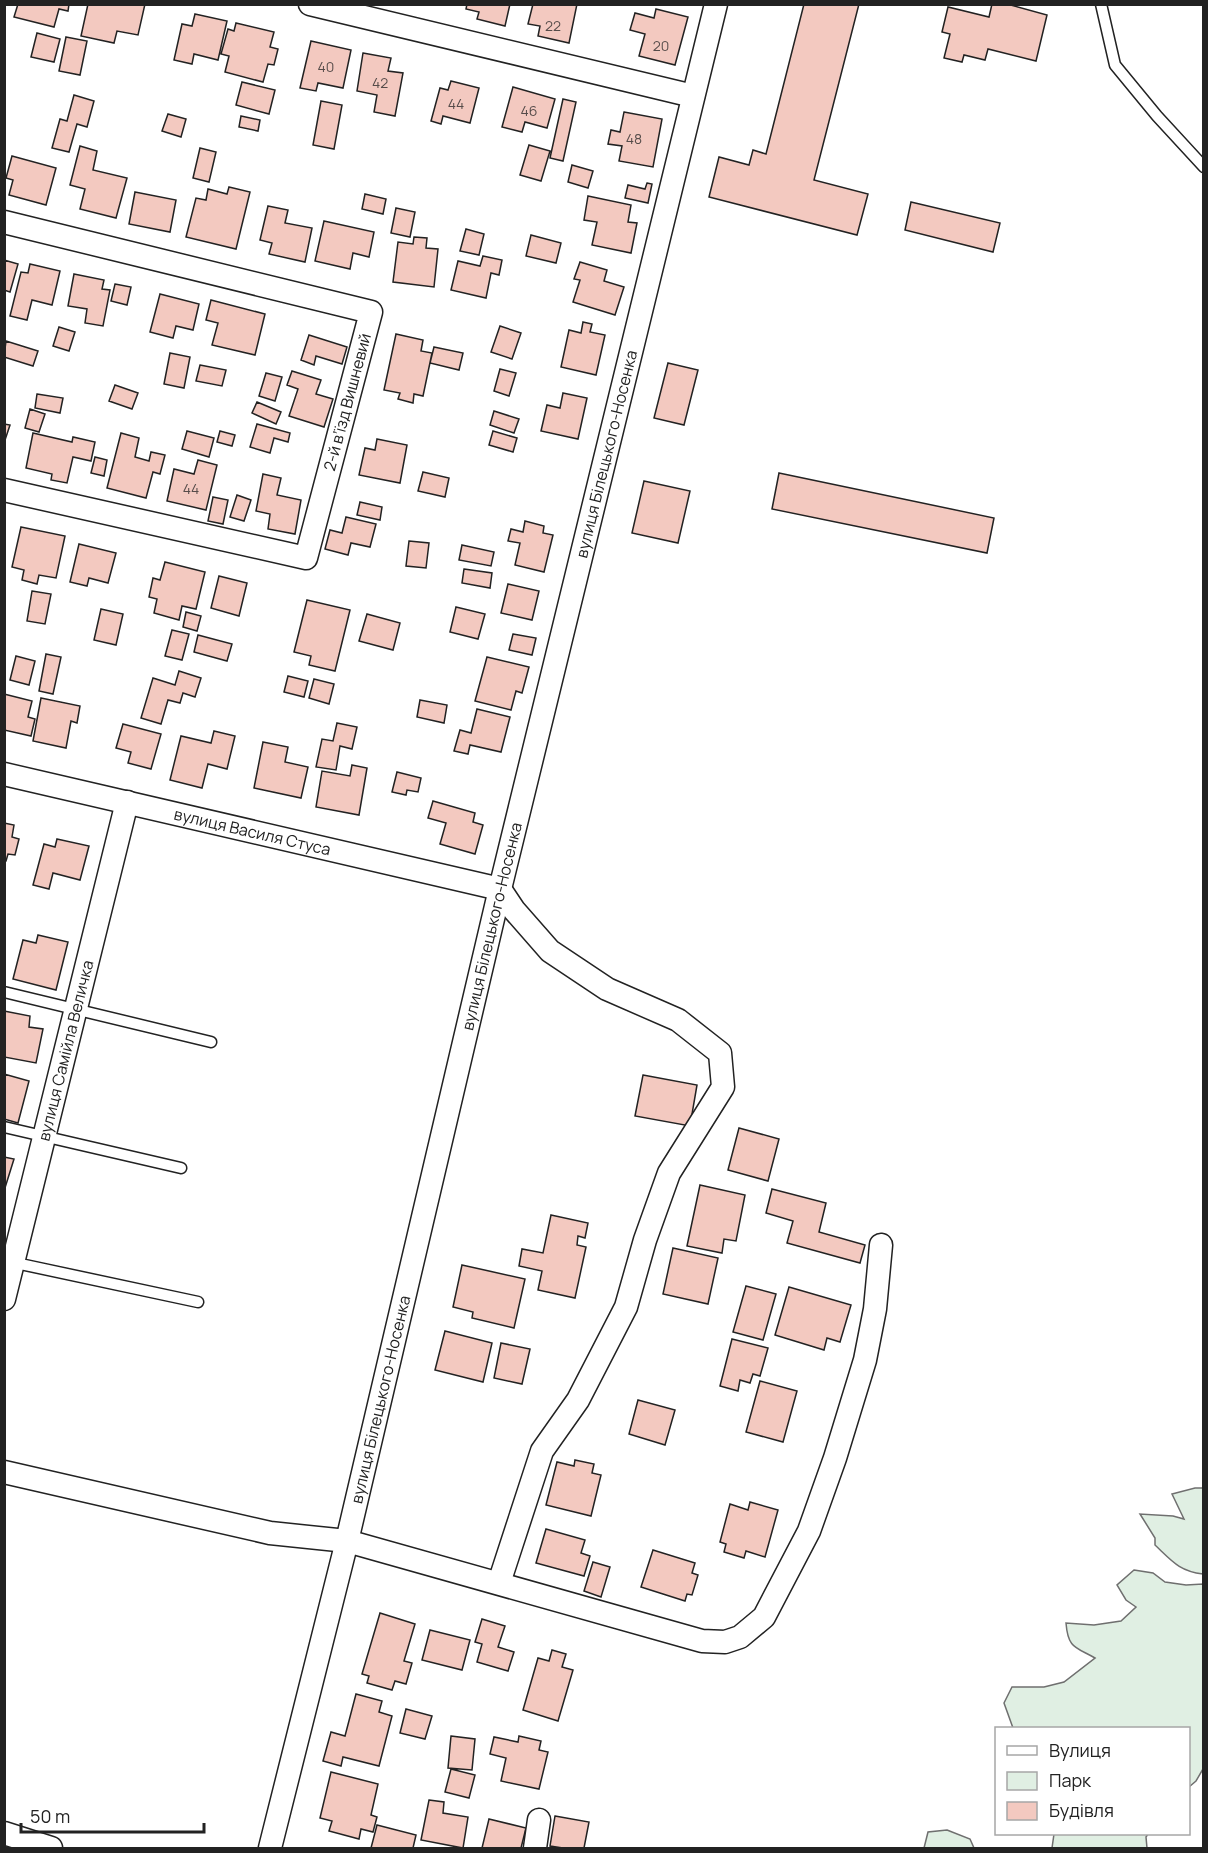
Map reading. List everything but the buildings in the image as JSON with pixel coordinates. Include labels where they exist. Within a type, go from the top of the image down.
[{"type":"street","points":[[310,4],[693,96]]},
{"type":"street","name":"вулиця Білецького-Носенка","points":[[270,1848],[347,1541],[500,890],[716,4]]},
{"type":"street","name":"2-й вʼїзд Вишневий","points":[[4,222],[371,312],[306,558],[4,490]]},
{"type":"street","name":"вулиця Василя Стуса","points":[[4,774],[500,890]]},
{"type":"street","name":"вулиця Самійла Величка","points":[[4,1299],[9,1262],[45,1136],[127,802]]},
{"type":"street","points":[[499,1583],[542,1452],[578,1400],[626,1307],[645,1240],[669,1173],[723,1088],[720,1053],[678,1020],[607,989],[549,951],[500,890]]},
{"type":"street","points":[[4,1472],[270,1533],[347,1541],[702,1641],[725,1642],[740,1637],[764,1617],[809,1531],[839,1447],[866,1360],[875,1310],[881,1245]]},
{"type":"street","points":[[535,1848],[539,1820]]},
{"type":"street","points":[[4,1833],[51,1848]]},
{"type":"lane","points":[[1101,4],[1115,64],[1157,116],[1203,167]]},
{"type":"lane","points":[[4,992],[211,1042]]},
{"type":"lane","points":[[4,1127],[181,1168]]},
{"type":"lane","points":[[9,1262],[198,1302]]},
{"type":"green space","points":[[1203,1488],[1203,1574],[1182,1568],[1166,1556],[1155,1545],[1155,1538],[1140,1514],[1184,1519],[1172,1494]]},
{"type":"green space","points":[[1134,1570],[1153,1573],[1165,1582],[1186,1585],[1203,1584],[1203,1769],[1190,1786],[1190,1727],[1013,1727],[1004,1703],[1012,1687],[1044,1687],[1064,1682],[1095,1658],[1071,1643],[1066,1623],[1094,1625],[1121,1621],[1136,1607],[1126,1600],[1117,1585]]},
{"type":"green space","points":[[947,1830],[970,1839],[974,1848],[924,1848],[928,1832]]},
{"type":"green space","points":[[1054,1835],[1147,1835],[1147,1848],[1052,1848]]}]
